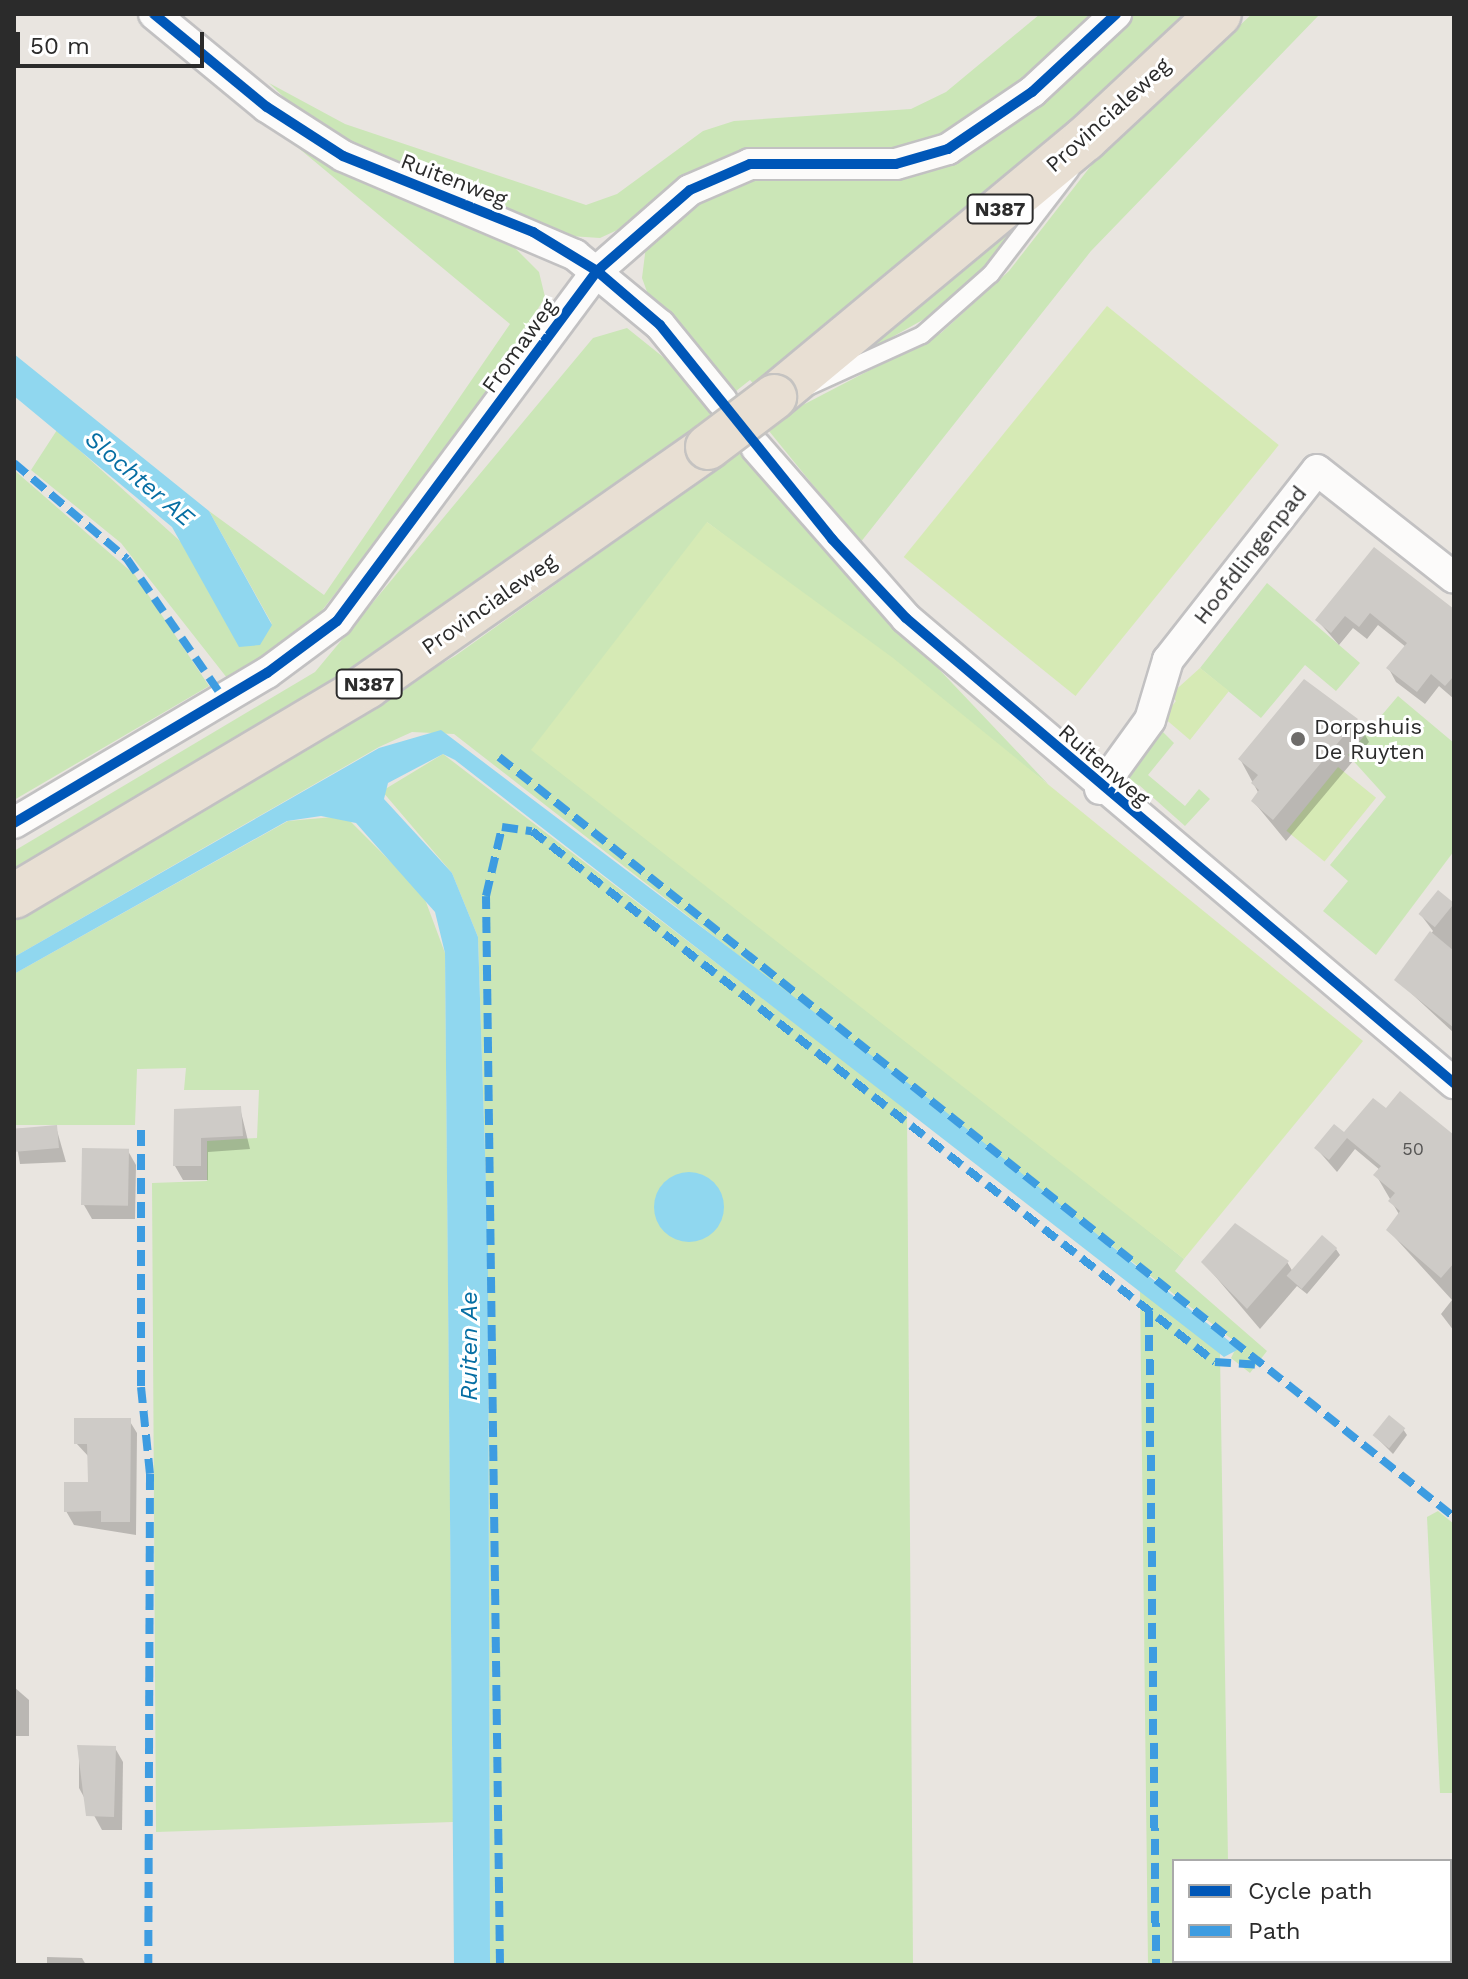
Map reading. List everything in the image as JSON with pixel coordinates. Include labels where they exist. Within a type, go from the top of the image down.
[{"type":"highway","name":"Provincialeweg","points":[[14,896],[367,686],[708,447],[774,397],[1098,126],[1219,14]]},
{"type":"street","name":"Ruitenweg","points":[[154,14],[267,107],[343,156],[533,232],[597,271],[660,325],[722,401]]},
{"type":"street","name":"Fromaweg","points":[[14,823],[267,673],[337,621],[597,271],[690,190],[729,170],[789,160],[896,164],[948,149],[1032,92],[1116,14]]},
{"type":"street","name":"Ruitenweg","points":[[756,447],[874,587],[1100,789],[1454,1083]]},
{"type":"street","name":"Hoofdlingenpad","points":[[1100,789],[1150,720],[1168,660],[1317,470],[1454,578]]},
{"type":"green space","points":[[1040,14],[1102,14],[994,108],[913,151],[789,151],[600,238],[570,236],[390,167],[308,120],[269,83],[345,124],[586,205],[617,194],[703,131],[734,121],[911,109],[946,92]]},
{"type":"green space","points":[[1129,14],[1196,14],[1087,117],[759,390],[750,380],[731,395],[650,300],[642,278],[646,246],[663,226],[732,179],[897,173]]},
{"type":"green space","points":[[1252,14],[1320,14],[1091,251],[860,543],[769,431],[799,407],[941,333],[1009,271],[1097,158]]},
{"type":"green space","points":[[290,141],[515,248],[539,272],[545,297],[477,412],[320,613],[231,683],[121,543],[31,470],[57,430],[272,624],[209,511],[324,595],[510,324]]},
{"type":"green space","points":[[1052,182],[989,265],[935,313],[821,377]]},
{"type":"green space","points":[[1107,306],[1279,445],[1075,696],[904,557]]},
{"type":"green space","points":[[627,328],[688,377],[721,417],[587,522],[14,882],[14,851],[315,672],[593,338]]},
{"type":"green space","points":[[744,450],[860,586],[1048,784],[707,522],[867,1005],[1184,1259],[1175,1271],[1267,1351],[1250,1373],[1231,1358],[1238,1344],[454,734],[412,732],[379,747],[14,957],[14,912],[455,656]]},
{"type":"green space","points":[[14,470],[135,575],[209,686],[14,800]]},
{"type":"green space","points":[[707,522],[893,658],[1363,1041],[1184,1259],[531,750]]},
{"type":"green space","points":[[1267,583],[1360,663],[1336,691],[1305,665],[1261,718],[1200,668]]},
{"type":"green space","points":[[1200,668],[1229,691],[1190,740],[1163,717],[1176,701],[1170,695]]},
{"type":"green space","points":[[1398,696],[1454,743],[1454,851],[1376,955],[1323,911],[1348,881],[1330,865],[1386,797],[1348,755]]},
{"type":"green space","points":[[1159,728],[1174,743],[1148,775],[1185,806],[1199,789],[1210,799],[1185,826],[1139,785],[1126,799],[1121,781]]},
{"type":"green space","points":[[443,754],[907,1109],[913,1965],[490,1965],[488,1245],[478,937],[452,873],[382,791]]},
{"type":"green space","points":[[1338,767],[1376,798],[1324,862],[1286,831]]},
{"type":"green space","points":[[345,816],[423,894],[445,953],[453,1822],[156,1832],[152,1183],[207,1181],[207,1141],[257,1138],[259,1090],[184,1090],[186,1068],[137,1069],[135,1125],[14,1125],[14,974],[288,821]]},
{"type":"green space","points":[[1140,1290],[1220,1353],[1228,1859],[1172,1859],[1172,1963],[1230,1965],[1148,1965]]},
{"type":"green space","points":[[1438,1511],[1454,1524],[1454,1793],[1440,1793],[1427,1517]]},
{"type":"water","name":"Slochter AE","points":[[14,354],[209,511],[272,625],[260,645],[239,647],[172,527],[14,396]]},
{"type":"water","name":"Ruiten Ae","points":[[441,730],[941,1108],[1239,1349],[1224,1357],[455,760],[443,754],[388,783],[384,799],[452,873],[478,937],[488,1245],[490,1965],[454,1965],[445,953],[435,912],[356,823],[321,816],[287,821],[14,974],[14,957],[379,748]]},
{"type":"water","points":[[689,1172],[708,1178],[718,1188],[724,1207],[718,1226],[708,1236],[689,1242],[670,1236],[660,1226],[654,1207],[660,1188],[670,1178]]},
{"type":"building","points":[[1374,547],[1454,609],[1454,676],[1445,686],[1431,674],[1417,692],[1386,668],[1407,643],[1370,613],[1359,627],[1345,616],[1331,633],[1315,620]]},
{"type":"building","name":"Dorpshuis De Ruyten","points":[[1304,679],[1358,719],[1273,820],[1251,801],[1259,790],[1251,783],[1258,775],[1238,759]]},
{"type":"building","points":[[1438,890],[1454,904],[1435,927],[1418,914]]},
{"type":"building","points":[[1430,931],[1454,951],[1454,1028],[1394,980]]},
{"type":"building","points":[[1400,1091],[1454,1135],[1454,1263],[1441,1278],[1386,1230],[1400,1211],[1388,1201],[1395,1193],[1373,1175],[1381,1166],[1347,1138],[1329,1160],[1314,1148],[1334,1124],[1344,1132],[1373,1098],[1386,1108]]},
{"type":"building","points":[[241,1106],[243,1136],[201,1138],[201,1166],[173,1166],[174,1109]]},
{"type":"building","points":[[57,1125],[59,1148],[16,1152],[14,1129]]},
{"type":"building","points":[[82,1148],[129,1149],[128,1206],[81,1205]]},
{"type":"building","points":[[1235,1223],[1289,1261],[1247,1309],[1201,1262]]},
{"type":"building","points":[[1322,1235],[1337,1248],[1302,1289],[1287,1276]]},
{"type":"building","points":[[1389,1415],[1405,1428],[1389,1448],[1373,1435]]},
{"type":"building","points":[[74,1418],[131,1418],[130,1522],[101,1522],[101,1511],[64,1512],[64,1482],[88,1482],[87,1444],[74,1444]]},
{"type":"building","points":[[77,1745],[116,1746],[114,1817],[86,1816]]},
{"type":"marked path","points":[[14,463],[127,559],[224,699]]},
{"type":"marked path","points":[[499,757],[1454,1517]]},
{"type":"marked path","points":[[500,1965],[486,896],[502,827],[532,831],[1215,1362],[1262,1365]]},
{"type":"marked path","points":[[141,1130],[141,1387],[150,1474],[148,1965]]},
{"type":"marked path","points":[[1149,1311],[1156,1965]]},
{"type":"cycle path","points":[[154,14],[267,107],[343,156],[533,232],[597,271],[660,325],[832,539],[906,618],[1454,1083]]},
{"type":"cycle path","points":[[14,823],[267,673],[337,621],[597,271],[690,190],[750,164],[896,164],[948,149],[1032,92],[1116,14]]},
{"type":"place","name":"Dorpshuis De Ruyten","points":[[1298,739]]}]
